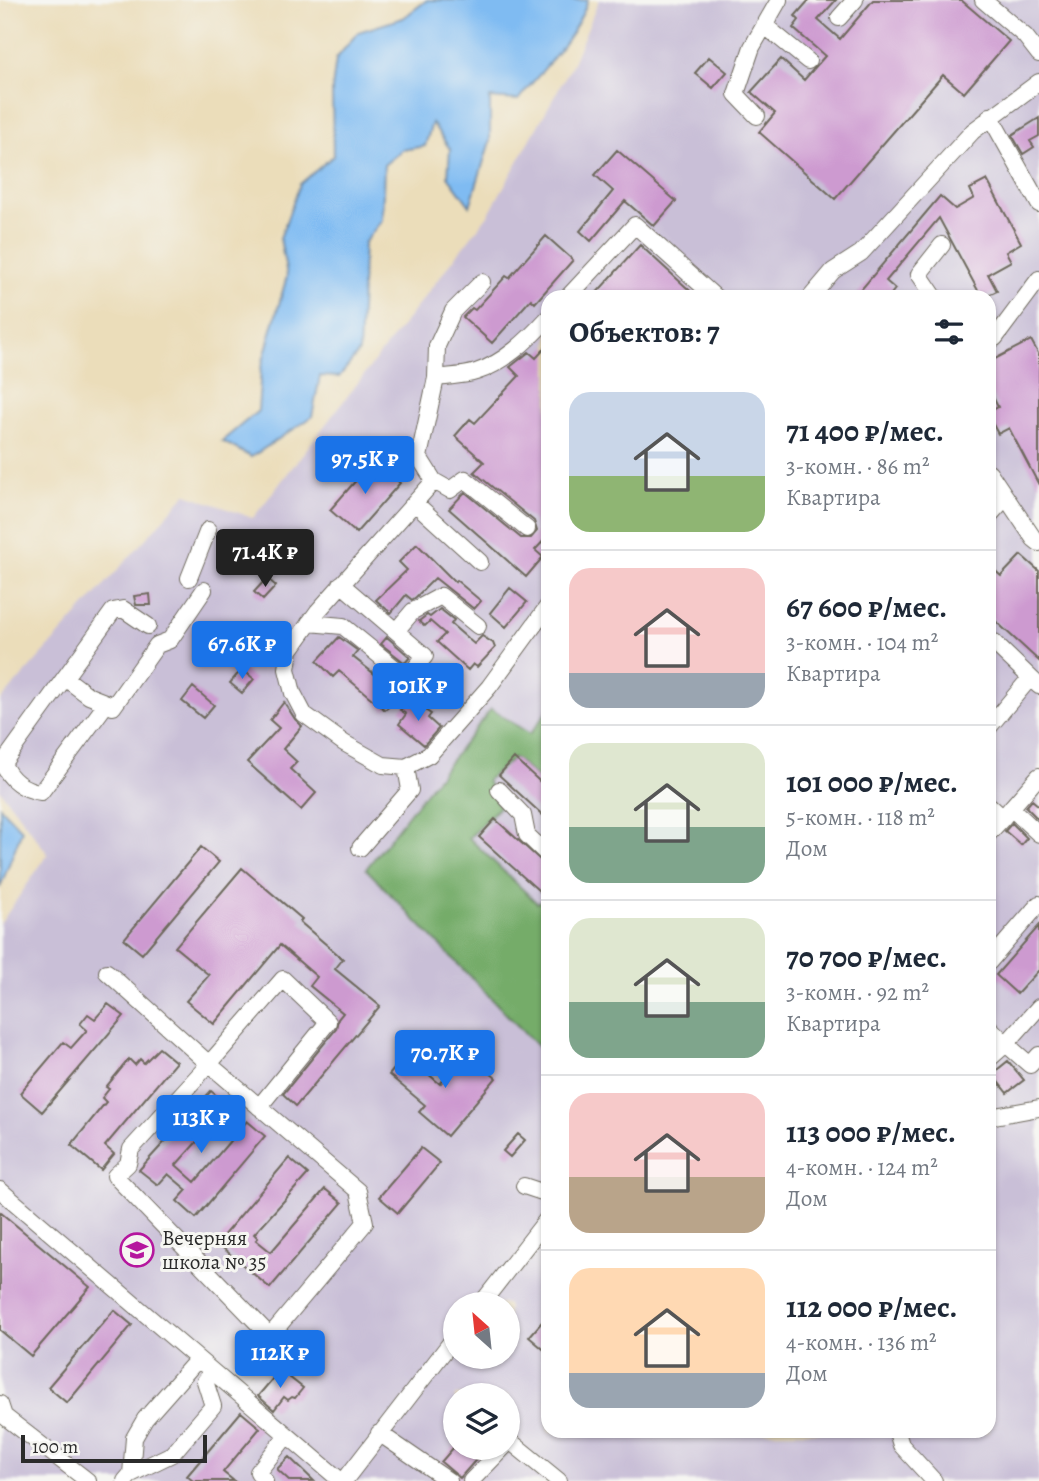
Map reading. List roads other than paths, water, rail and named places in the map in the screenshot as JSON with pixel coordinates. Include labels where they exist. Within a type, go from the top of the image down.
[{"type":"street","points":[[757,116],[736,94],[752,47],[779,0]]},
{"type":"street","points":[[839,18],[855,0]]},
{"type":"street","points":[[983,0],[1025,36],[1039,54]]},
{"type":"street","points":[[764,25],[808,61]]},
{"type":"street","points":[[817,290],[833,271],[861,253],[905,203],[990,116],[1039,82]]},
{"type":"street","points":[[990,116],[1037,196]]},
{"type":"street","points":[[574,290],[635,225],[707,290]]},
{"type":"street","points":[[930,290],[919,274],[942,245]]},
{"type":"street","points":[[996,337],[1039,279]]},
{"type":"street","points":[[482,282],[453,311],[437,346],[436,378],[419,457],[434,481],[450,490],[465,479],[527,529]]},
{"type":"street","points":[[436,378],[475,373],[501,360],[541,326]]},
{"type":"street","points":[[434,481],[341,584],[290,650],[287,669],[293,692],[304,714],[344,743],[383,765],[406,767],[429,755],[489,687],[541,616]]},
{"type":"street","points":[[996,482],[1034,539],[1039,542]]},
{"type":"street","points":[[996,508],[1006,497]]},
{"type":"street","points":[[415,503],[480,562]]},
{"type":"street","points":[[189,578],[208,530]]},
{"type":"street","points":[[309,623],[343,625],[407,678],[425,656],[341,584]]},
{"type":"street","points":[[65,678],[89,696],[113,707],[157,645],[170,640],[204,590]]},
{"type":"street","points":[[396,631],[413,611],[441,596],[478,626]]},
{"type":"street","points":[[343,625],[362,602]]},
{"type":"street","points":[[107,703],[41,792],[28,791],[7,774],[3,763],[113,611],[123,609],[148,626]]},
{"type":"street","points":[[996,645],[1035,682],[996,720]]},
{"type":"street","points":[[360,848],[410,790],[406,767]]},
{"type":"street","points":[[996,825],[1039,776]]},
{"type":"street","points":[[499,790],[523,816],[527,835],[541,848]]},
{"type":"street","points":[[996,808],[1039,834]]},
{"type":"street","points":[[996,954],[1039,904]]},
{"type":"street","points":[[107,972],[209,1063],[259,1107],[358,1191],[365,1223],[270,1336],[115,1176],[128,1164],[131,1149],[209,1063],[283,979],[328,1022],[259,1107]]},
{"type":"street","points":[[996,1053],[1039,1007]]},
{"type":"street","points":[[996,1034],[1030,1065],[1039,1055]]},
{"type":"street","points":[[996,1116],[1039,1108]]},
{"type":"street","points":[[524,1186],[541,1192]]},
{"type":"street","points":[[0,1190],[342,1481],[443,1352]]},
{"type":"street","points":[[490,1292],[541,1227]]},
{"type":"street","points":[[128,1477],[134,1438],[145,1419],[198,1359]]},
{"type":"street","points":[[128,1477],[172,1454],[213,1406],[205,1381],[213,1372]]},
{"type":"street","points":[[0,1404],[4,1416],[88,1481]]},
{"type":"street","points":[[379,1433],[449,1481]]},
{"type":"street","points":[[265,1481],[258,1472],[287,1435]]},
{"type":"street","points":[[899,1438],[901,1444],[934,1481]]},
{"type":"street","points":[[520,1449],[559,1481]]},
{"type":"street","points":[[471,1481],[492,1460]]},
{"type":"water","points":[[427,0],[588,0],[567,40],[518,100],[490,98],[490,141],[470,206],[448,176],[450,149],[432,123],[425,146],[402,150],[384,165],[382,220],[364,243],[359,352],[339,377],[320,376],[312,417],[251,457],[222,441],[258,411],[261,368],[287,276],[280,238],[300,184],[333,156],[332,89],[336,59],[358,32],[403,18]]},
{"type":"water","points":[[0,807],[22,830],[0,888]]},
{"type":"place","name":"Вечерняя школа № 35","points":[[137,1250]]}]
